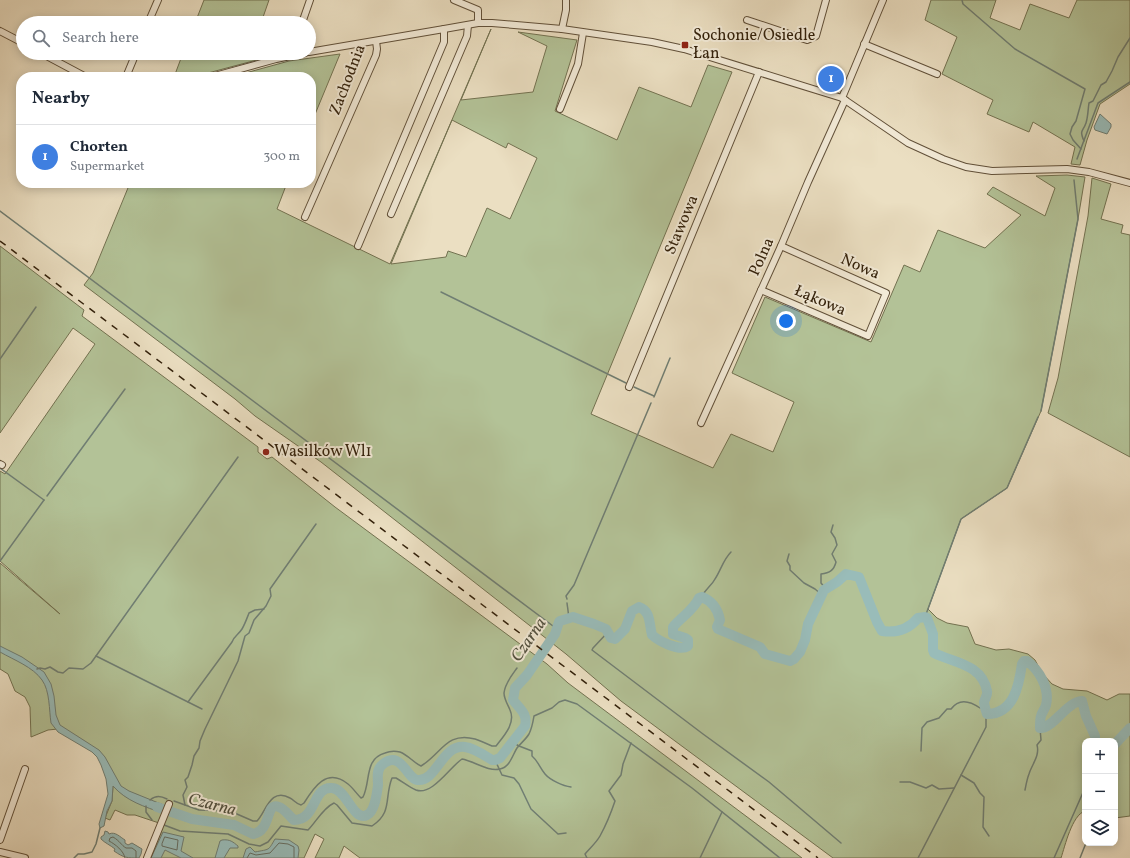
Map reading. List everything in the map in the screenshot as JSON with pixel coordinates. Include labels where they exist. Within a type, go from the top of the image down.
[{"type":"street","points":[[151,16],[158,0]]},
{"type":"street","points":[[304,16],[310,0]]},
{"type":"street","points":[[454,0],[478,10],[478,23]]},
{"type":"street","points":[[562,30],[566,10],[566,0]]},
{"type":"street","points":[[747,20],[807,40],[816,36],[826,0]]},
{"type":"street","name":"Polna","points":[[701,423],[781,246],[844,99],[864,44],[883,0]]},
{"type":"street","points":[[316,51],[478,23],[510,24],[652,42],[684,49],[844,99],[908,142],[944,159],[966,167],[992,171],[1067,169],[1089,172],[1130,183]]},
{"type":"street","points":[[391,214],[467,36],[468,25]]},
{"type":"street","points":[[358,246],[444,42],[444,29]]},
{"type":"street","points":[[0,31],[16,39]]},
{"type":"street","points":[[560,109],[578,64],[583,33]]},
{"type":"street","name":"Zachodnia","points":[[305,217],[376,55],[376,40]]},
{"type":"street","points":[[864,44],[937,74]]},
{"type":"street","points":[[54,60],[77,72]]},
{"type":"street","points":[[128,72],[133,60]]},
{"type":"street","points":[[229,72],[272,60]]},
{"type":"street","name":"Stawowa","points":[[629,387],[759,72]]},
{"type":"street","name":"Nowa","points":[[781,246],[886,293],[868,336]]},
{"type":"street","name":"Łąkowa","points":[[761,290],[868,336]]},
{"type":"street","points":[[0,840],[25,769]]},
{"type":"street","points":[[147,858],[169,804]]},
{"type":"street","points":[[0,852],[25,858]]},
{"type":"green space","points":[[204,0],[269,0],[263,16],[198,16]]},
{"type":"green space","points":[[931,0],[996,0],[990,18],[1020,30],[1030,4],[1069,18],[1077,0],[1130,0],[1130,84],[1100,104],[1080,165],[1071,164],[1075,147],[1033,122],[1029,132],[987,114],[993,100],[942,74],[957,37],[925,20]]},
{"type":"green space","points":[[491,29],[461,100],[533,92],[547,46],[518,32],[577,40],[555,111],[617,140],[639,87],[691,107],[708,65],[732,72],[591,414],[713,468],[731,434],[773,452],[794,402],[732,373],[765,297],[871,342],[904,265],[920,272],[938,230],[985,248],[1021,215],[987,194],[993,187],[1045,216],[1055,188],[1036,176],[1067,175],[1085,177],[1041,411],[1007,488],[961,519],[928,609],[937,618],[947,623],[968,627],[975,644],[996,650],[1009,649],[1028,654],[1035,660],[1042,673],[1052,684],[1063,689],[1087,691],[1107,700],[1119,694],[1130,694],[1130,816],[1118,818],[1118,738],[1082,738],[1082,813],[1076,818],[1073,824],[1061,858],[833,858],[621,701],[566,654],[321,462],[255,416],[235,399],[84,285],[93,273],[128,188],[285,188],[277,209],[390,264]],"holes":[[[452,120],[506,148],[508,143],[537,158],[510,219],[487,208],[466,257],[448,251],[446,257],[391,264]]]},
{"type":"green space","points":[[340,54],[316,112],[316,72],[249,72],[289,61],[316,60],[316,57]]},
{"type":"green space","points":[[180,60],[257,60],[212,72],[176,72]]},
{"type":"green space","points":[[1092,178],[1111,184],[1101,219],[1123,225],[1121,233],[1130,235],[1130,457],[1048,413],[1058,378],[1088,216]]},
{"type":"green space","points":[[0,246],[84,310],[82,316],[258,447],[258,452],[267,459],[272,457],[335,507],[547,664],[568,683],[802,858],[360,858],[344,846],[339,858],[315,858],[324,839],[315,834],[304,858],[146,858],[159,823],[135,815],[127,815],[115,810],[110,820],[105,818],[112,801],[113,786],[97,752],[58,729],[48,730],[31,737],[30,707],[25,697],[15,691],[8,674],[0,669],[0,563],[60,614],[0,561],[0,471],[5,474],[95,344],[73,328],[0,433]]},
{"type":"water","points":[[1100,114],[1111,124],[1107,134],[1095,130],[1094,127]]},
{"type":"water","points":[[0,646],[22,657],[44,672],[51,684],[56,715],[60,725],[99,750],[105,757],[121,786],[129,791],[166,806],[163,813],[130,800],[113,786],[112,801],[107,811],[104,826],[100,828],[99,824],[108,794],[106,779],[97,757],[92,752],[58,732],[51,723],[48,695],[45,684],[34,671],[0,652]]},
{"type":"water","points":[[105,831],[109,834],[113,833],[117,835],[125,840],[125,843],[128,845],[132,843],[142,849],[139,858],[126,857],[114,851],[115,849],[101,839]]},
{"type":"water","points":[[163,832],[184,837],[181,851],[193,858],[181,858],[165,850],[161,858],[151,858]]},
{"type":"water","points":[[275,839],[289,840],[298,846],[298,858],[243,858],[246,849],[250,847],[255,852],[266,850],[270,848]]},
{"type":"water","points":[[220,841],[231,841],[238,846],[238,848],[230,848],[224,858],[215,858]]},
{"type":"waterway","points":[[962,0],[963,4],[1015,49],[1085,89],[1076,121],[1070,134],[1081,149]]},
{"type":"waterway","points":[[1084,141],[1082,131],[1087,121],[1089,103],[1093,101],[1101,85],[1106,82],[1118,57],[1130,38]]},
{"type":"waterway","points":[[1077,159],[1098,103],[1130,82]]},
{"type":"waterway","points":[[1041,411],[1078,219],[1074,180]]},
{"type":"waterway","points":[[0,211],[557,629]]},
{"type":"waterway","points":[[441,292],[626,383]]},
{"type":"waterway","points":[[0,359],[36,307]]},
{"type":"waterway","points":[[654,397],[670,358]]},
{"type":"waterway","points":[[634,387],[654,396]]},
{"type":"waterway","points":[[47,496],[125,389]]},
{"type":"waterway","points":[[567,599],[566,596],[574,585],[651,403]]},
{"type":"waterway","points":[[925,617],[961,519],[1007,488],[1038,417]]},
{"type":"waterway","points":[[37,669],[45,669],[50,667],[63,673],[69,668],[83,669],[91,663],[238,457]]},
{"type":"waterway","points":[[0,468],[44,500]]},
{"type":"waterway","points":[[0,561],[44,500]]},
{"type":"waterway","points":[[185,805],[183,795],[187,787],[185,780],[188,777],[194,756],[199,748],[205,729],[238,661],[245,636],[249,633],[254,620],[266,606],[271,596],[270,589],[316,524]]},
{"type":"waterway","points":[[826,589],[821,583],[821,574],[831,571],[836,562],[832,554],[837,545],[831,532],[833,525]]},
{"type":"waterway","points":[[702,597],[717,576],[726,558],[731,552]]},
{"type":"waterway","points":[[789,554],[787,561],[790,566],[790,570],[804,583],[822,595]]},
{"type":"waterway","name":"Czarna","points":[[157,807],[192,819],[234,825],[253,834],[259,832],[263,828],[272,808],[275,806],[283,809],[294,820],[301,819],[307,815],[321,792],[332,788],[342,794],[358,814],[362,816],[367,815],[372,810],[375,802],[379,769],[382,765],[389,761],[394,760],[399,762],[414,779],[418,780],[425,779],[430,775],[445,756],[457,748],[465,747],[472,749],[492,760],[500,758],[525,726],[526,722],[521,709],[513,700],[515,688],[527,675],[555,634],[560,621],[573,617],[606,629],[611,638],[615,639],[625,629],[632,611],[639,607],[648,615],[652,635],[669,645],[680,648],[688,646],[688,640],[673,634],[673,627],[691,610],[699,598],[702,597],[712,603],[718,613],[720,620],[717,627],[718,629],[760,647],[765,654],[790,661],[800,652],[805,640],[808,624],[824,590],[846,574],[859,577],[882,631],[897,631],[911,625],[918,618],[927,618],[933,634],[934,653],[958,662],[973,670],[984,682],[987,692],[984,702],[987,714],[996,713],[1009,704],[1017,689],[1022,664],[1024,661],[1027,661],[1036,669],[1045,686],[1047,699],[1041,717],[1040,728],[1050,724],[1076,702],[1082,701],[1095,738]]},
{"type":"waterway","points":[[567,603],[569,618]]},
{"type":"waterway","points":[[96,656],[188,702],[242,629],[249,613],[255,610],[264,609]]},
{"type":"waterway","points":[[608,632],[592,650],[769,782],[841,843]]},
{"type":"waterway","points":[[174,801],[199,810],[230,811],[253,821],[257,821],[273,798],[283,795],[301,805],[317,785],[327,778],[340,779],[350,786],[361,798],[363,797],[371,765],[378,756],[387,752],[400,752],[421,766],[445,745],[458,738],[465,737],[475,739],[492,746],[496,746],[506,734],[510,724],[511,715],[504,693],[507,683],[517,668]]},
{"type":"waterway","points":[[164,825],[180,831],[228,834],[249,844],[260,846],[268,842],[281,826],[308,830],[323,812],[334,803],[352,823],[372,826],[379,821],[383,815],[387,804],[392,778],[396,778],[416,790],[422,791],[434,785],[462,759],[495,770],[503,768],[508,764],[517,748],[529,734],[534,716],[565,700],[577,704],[692,788],[780,858]]},
{"type":"waterway","points":[[188,702],[202,709]]},
{"type":"waterway","points":[[921,751],[922,728],[927,722],[939,718],[947,709],[951,709],[961,702],[969,702],[980,708],[984,705]]},
{"type":"waterway","points":[[918,858],[986,727],[986,712]]},
{"type":"waterway","points":[[1025,790],[1030,770],[1037,756],[1037,745],[1041,740],[1040,728]]},
{"type":"waterway","name":"Czarna","points":[[1118,741],[1130,728]]},
{"type":"waterway","points":[[512,742],[532,751],[532,756],[545,774],[550,778],[571,787]]},
{"type":"waterway","points":[[587,858],[585,854],[600,836],[612,810],[615,801],[609,791],[621,775],[623,764],[631,743]]},
{"type":"waterway","points":[[495,760],[502,775],[514,778],[519,784],[531,809],[558,834],[566,833]]},
{"type":"waterway","points":[[961,775],[974,783],[984,797],[983,827],[989,836]]},
{"type":"waterway","points":[[900,782],[910,782],[926,788],[932,785],[939,789],[954,788]]},
{"type":"waterway","points":[[1054,858],[1082,795]]},
{"type":"waterway","points":[[150,800],[158,796],[167,799]]},
{"type":"waterway","points":[[146,806],[146,812],[152,820]]},
{"type":"waterway","points":[[700,858],[722,812]]},
{"type":"waterway","points":[[74,858],[78,854],[92,852],[96,844],[100,828]]},
{"type":"waterway","points":[[1080,858],[1085,846]]},
{"type":"railway","points":[[0,241],[818,858]]},
{"type":"place","name":"Sochonie/Osiedle Łan","points":[[685,45]]},
{"type":"place","name":"Chorten","points":[[831,79]]},
{"type":"place","name":"Wasilków Wl1","points":[[266,452]]}]
